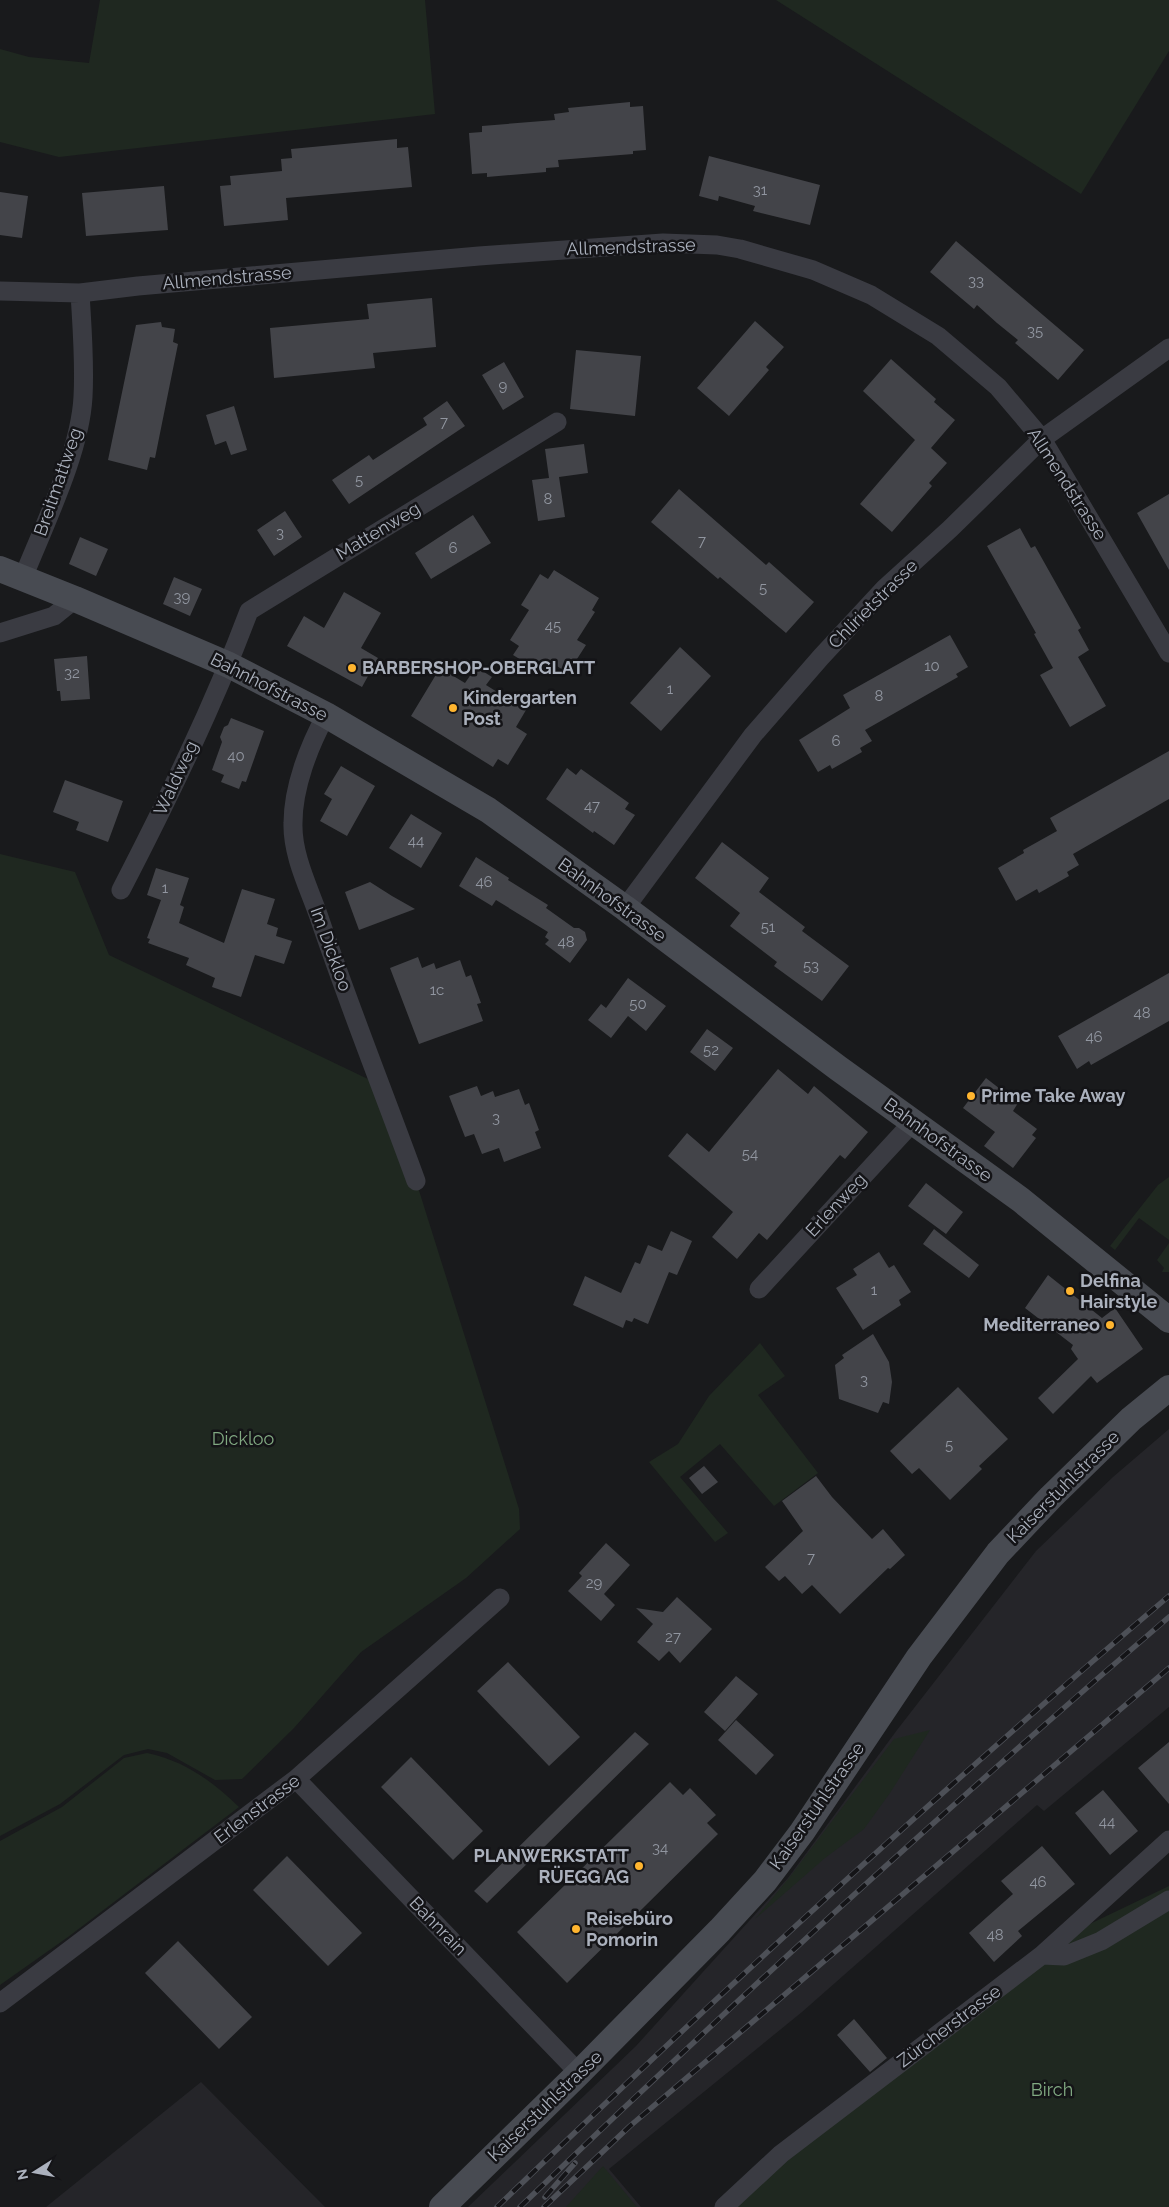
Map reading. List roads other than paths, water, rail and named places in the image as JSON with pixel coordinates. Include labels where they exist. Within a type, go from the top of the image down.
[{"type":"street","name":"Allmendstrasse","points":[[0,291],[80,293],[157,284],[518,253],[663,243],[725,246],[813,270],[871,295],[938,336],[998,387],[1042,439],[1169,653]]},
{"type":"street","name":"Breitmattweg","points":[[11,574],[68,464],[78,431],[83,398],[84,358],[80,293]]},
{"type":"street","name":"Chlirietstrasse","points":[[625,908],[753,735],[821,657],[886,588],[950,529],[1042,439],[1169,348]]},
{"type":"street","name":"Mattenweg","points":[[229,665],[249,611],[557,422]]},
{"type":"street","name":"Bahnhofstrasse","points":[[11,574],[75,599],[229,665],[326,715],[488,810],[625,908],[912,1122],[1021,1200],[1169,1320]]},
{"type":"street","points":[[0,633],[54,616],[75,599]]},
{"type":"street","name":"Waldweg","points":[[121,890],[165,804],[229,665]]},
{"type":"street","name":"Im Dickloo","points":[[326,715],[317,732],[298,788],[293,822],[294,845],[330,950],[416,1181]]},
{"type":"street","name":"Erlenweg","points":[[759,1289],[912,1122]]},
{"type":"street","name":"Kaiserstuhlstrasse","points":[[442,2207],[579,2073],[720,1930],[764,1881],[802,1832],[919,1657],[998,1553],[1051,1496],[1131,1419],[1169,1388]]},
{"type":"street","name":"Erlenstrasse","points":[[0,2003],[296,1779],[500,1598]]},
{"type":"street","name":"Bahnrain","points":[[296,1779],[579,2073]]},
{"type":"street","name":"Zürcherstrasse","points":[[724,2207],[781,2154],[1042,1955],[1169,1840]]},
{"type":"street","points":[[1042,1955],[1064,1956],[1101,1941],[1169,1900]]},
{"type":"railway","points":[[497,2207],[661,2050],[828,1896],[997,1745],[1169,1596]]},
{"type":"railway","points":[[520,2207],[840,1907],[1169,1617]]},
{"type":"railway","points":[[544,2207],[630,2126],[1169,1668]]},
{"type":"railway","points":[[545,2197],[575,2163]]},
{"type":"place","name":"BARBERSHOP-OBERGLATT","points":[[352,668]]},
{"type":"place","name":"Kindergarten Post","points":[[453,708]]},
{"type":"place","name":"Prime Take Away","points":[[971,1096]]},
{"type":"place","name":"Delfina Hairstyle","points":[[1070,1291]]},
{"type":"place","name":"Mediterraneo","points":[[1110,1325]]},
{"type":"place","name":"PLANWERKSTATT RÜEGG AG","points":[[639,1866]]},
{"type":"place","name":"Reisebüro Pomorin","points":[[576,1929]]},
{"type":"park label","name":"Dickloo","points":[[243,1439]]},
{"type":"park label","name":"Birch","points":[[1052,2090]]}]
